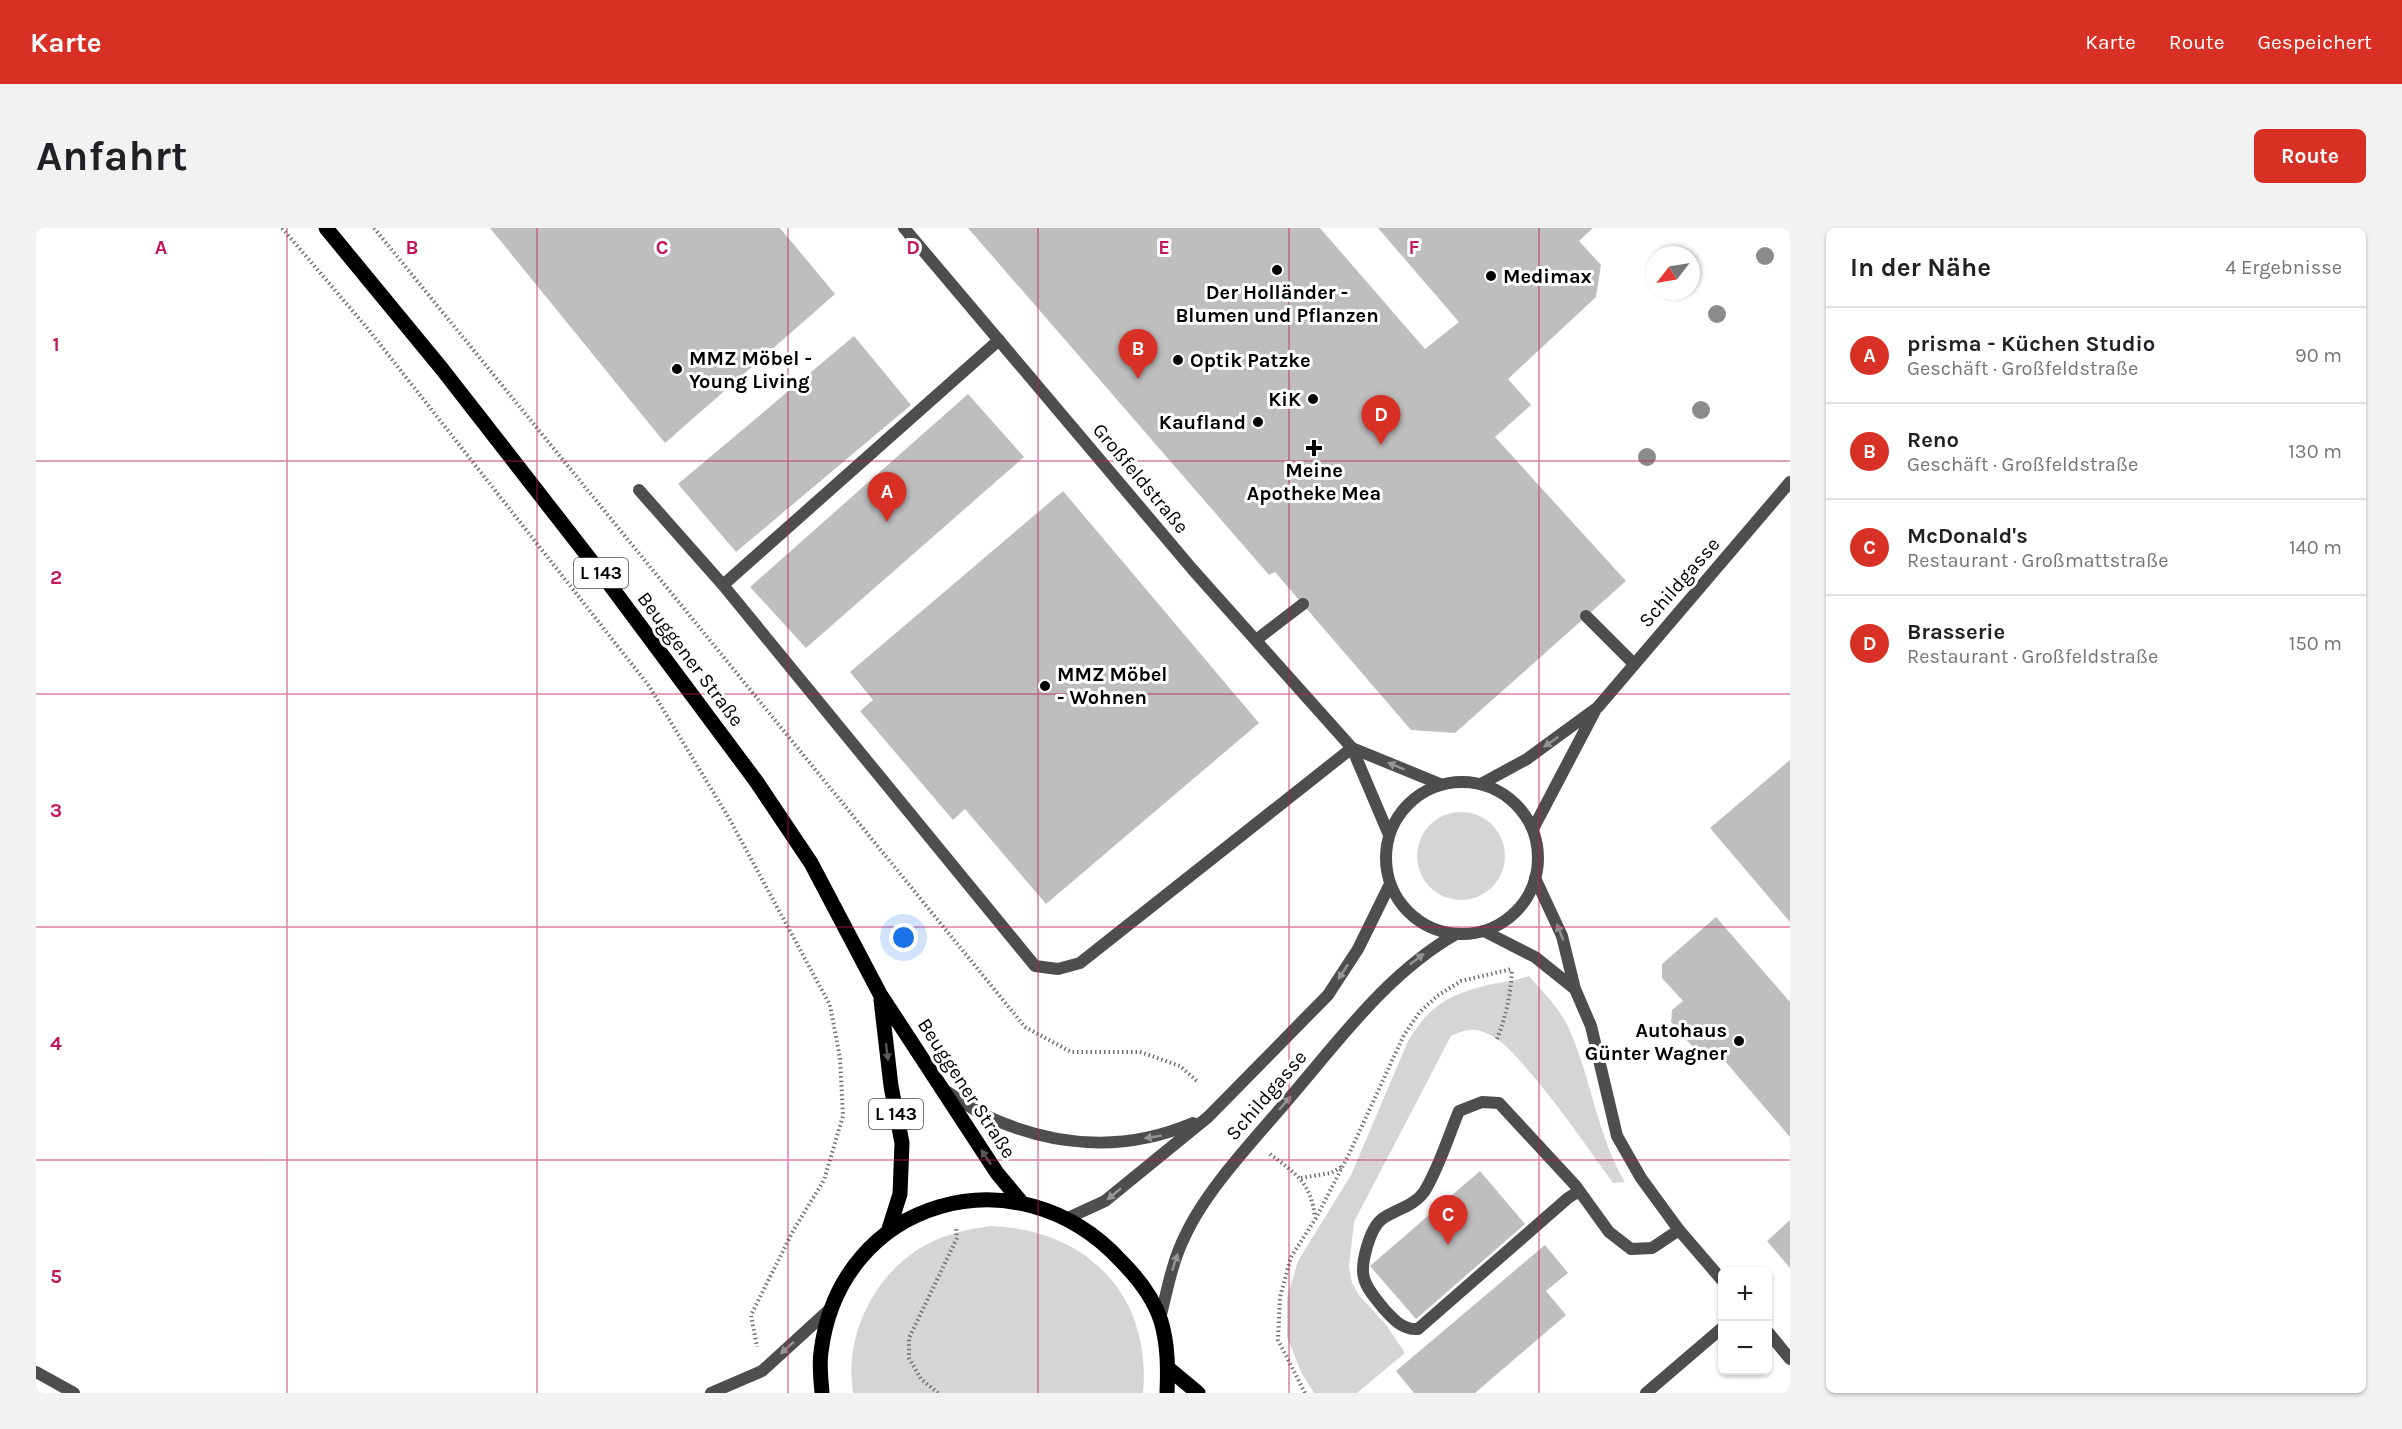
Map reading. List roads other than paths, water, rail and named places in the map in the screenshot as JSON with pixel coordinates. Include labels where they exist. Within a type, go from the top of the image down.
[{"type":"main road","name":"Beuggener Straße","points":[[326,228],[442,369],[597,568],[756,781],[812,863],[880,994],[997,1173],[1022,1203]]},
{"type":"main road","name":"Beuggener Straße","points":[[880,994],[891,1086],[902,1143],[900,1194],[888,1232]]},
{"type":"main road","points":[[822,1393],[820,1353],[830,1309],[855,1263],[870,1246],[888,1232],[922,1212],[954,1203],[985,1200],[1022,1203],[1045,1208],[1068,1218],[1106,1244],[1138,1278],[1160,1319],[1166,1343],[1167,1393]]},
{"type":"main road","points":[[1168,1368],[1198,1393]]},
{"type":"street","name":"Großfeldstraße","points":[[904,228],[1256,640],[1352,748],[1389,835]]},
{"type":"street","points":[[723,585],[999,340]]},
{"type":"street","name":"Schildgasse","points":[[1533,830],[1598,707],[1790,482]]},
{"type":"street","points":[[639,490],[723,585],[1035,966],[1058,969],[1080,963],[1352,748]]},
{"type":"street","points":[[1256,640],[1303,604]]},
{"type":"street","points":[[1586,616],[1634,664]]},
{"type":"street","name":"Schildgasse","points":[[1481,784],[1527,759],[1598,707]]},
{"type":"street","name":"Großfeldstraße","points":[[1352,748],[1440,784]]},
{"type":"street","points":[[1467,781],[1481,784],[1498,790],[1524,814],[1533,830],[1537,845],[1536,878],[1530,892],[1511,916],[1484,931],[1456,934],[1435,929],[1416,918],[1400,903],[1390,884],[1386,860],[1389,835],[1397,818],[1408,803],[1423,792],[1440,784],[1467,781]]},
{"type":"street","points":[[1536,878],[1562,936],[1575,989],[1591,1026],[1617,1136],[1641,1178],[1679,1230],[1718,1275]]},
{"type":"street","name":"Schildgasse","points":[[1068,1218],[1105,1201],[1208,1117],[1328,995],[1358,949],[1390,884]]},
{"type":"street","points":[[1484,931],[1535,957],[1575,989]]},
{"type":"street","name":"Schildgasse","points":[[1160,1319],[1175,1260],[1185,1235],[1239,1156],[1361,1014],[1407,966],[1456,934]]},
{"type":"street","points":[[939,1087],[982,1113],[1023,1129],[1070,1142],[1111,1144],[1166,1135],[1208,1117]]},
{"type":"street","points":[[1579,1191],[1568,1198],[1418,1329],[1408,1329],[1393,1319],[1369,1289],[1363,1277],[1369,1237],[1375,1225],[1383,1218],[1410,1205],[1423,1193],[1459,1111],[1482,1102],[1499,1103],[1556,1162],[1579,1191],[1609,1232],[1631,1249],[1652,1248],[1679,1230]]},
{"type":"street","points":[[711,1393],[762,1371],[830,1309]]},
{"type":"street","points":[[1646,1393],[1718,1331]]},
{"type":"street","points":[[1772,1338],[1790,1359]]},
{"type":"street","points":[[36,1372],[74,1393]]},
{"type":"place","name":"Der Holländer - Blumen und Pflanzen","points":[[1277,270]]},
{"type":"place","name":"Medimax","points":[[1491,276]]},
{"type":"place","name":"Optik Patzke","points":[[1178,360]]},
{"type":"place","name":"MMZ Möbel - Young Living","points":[[677,369]]},
{"type":"place","name":"Reno","points":[[1138,379]]},
{"type":"place","name":"KiK","points":[[1313,399]]},
{"type":"place","name":"Kaufland","points":[[1258,422]]},
{"type":"place","name":"Brasserie","points":[[1381,445]]},
{"type":"place","name":"Meine Apotheke Mea","points":[[1314,448]]},
{"type":"place","name":"prisma - Küchen Studio","points":[[887,522]]},
{"type":"place","name":"MMZ Möbel - Wohnen","points":[[1045,686]]},
{"type":"place","name":"Autohaus Günter Wagner","points":[[1739,1041]]},
{"type":"place","name":"McDonald's","points":[[1448,1245]]}]
